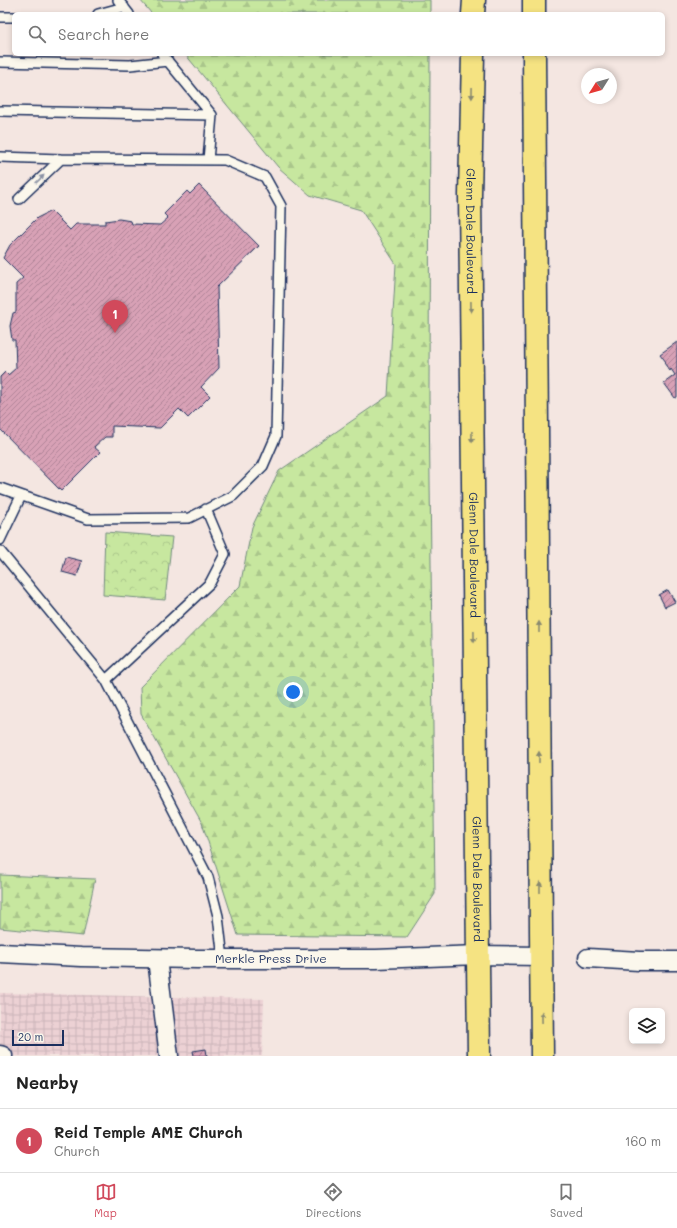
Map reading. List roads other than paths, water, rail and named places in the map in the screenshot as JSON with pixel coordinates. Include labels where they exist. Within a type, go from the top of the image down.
[{"type":"main road","points":[[473,12],[474,0]]},
{"type":"main road","points":[[534,0],[534,12]]},
{"type":"main road","name":"Glenn Dale Boulevard","points":[[473,56],[470,195],[479,1056]]},
{"type":"main road","points":[[534,56],[542,1056]]},
{"type":"street","name":"Merkle Press Drive","points":[[0,953],[81,958],[156,959],[376,959],[478,954],[541,956]]},
{"type":"street","points":[[588,958],[639,961],[677,961]]},
{"type":"street","points":[[156,959],[169,1056]]},
{"type":"street","points":[[0,1055],[4,1056]]},
{"type":"lane","points":[[105,12],[124,7]]},
{"type":"lane","points":[[0,16],[12,17]]},
{"type":"lane","points":[[0,62],[130,65],[165,57],[212,115],[208,160]]},
{"type":"lane","points":[[0,111],[212,115]]},
{"type":"lane","points":[[0,158],[61,160],[225,160],[265,177],[281,206],[276,436],[263,466],[234,496],[189,518],[88,519],[0,488]]},
{"type":"lane","points":[[19,199],[61,160]]},
{"type":"lane","points":[[0,540],[21,496]]},
{"type":"lane","points":[[106,680],[210,583],[225,554],[206,509]]},
{"type":"lane","points":[[0,551],[106,680],[208,877],[218,916],[223,959]]},
{"type":"place","name":"Reid Temple AME Church","points":[[115,333]]}]
